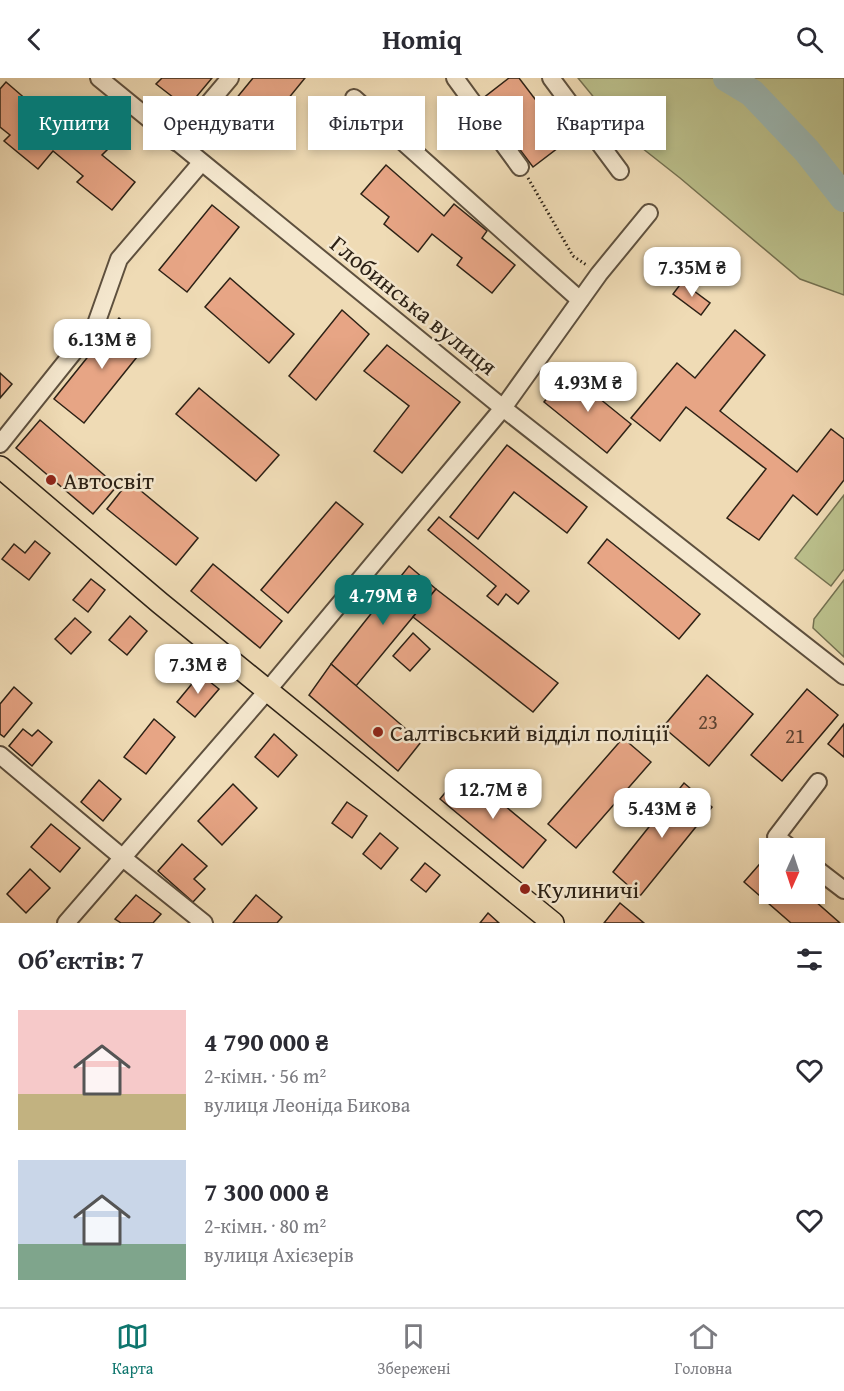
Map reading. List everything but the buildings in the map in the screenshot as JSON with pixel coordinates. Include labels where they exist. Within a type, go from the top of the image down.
[{"type":"main road","points":[[0,468],[160,603],[547,921]]},
{"type":"street","name":"Глобинська вулиця","points":[[99,78],[143,115]]},
{"type":"street","points":[[215,96],[230,78]]},
{"type":"street","points":[[455,78],[520,167]]},
{"type":"street","points":[[551,78],[620,171]]},
{"type":"street","name":"Глобинська вулиця","points":[[186,150],[503,408],[844,676]]},
{"type":"street","points":[[412,150],[580,300]]},
{"type":"street","points":[[0,444],[96,324],[119,259],[201,163]]},
{"type":"street","points":[[66,923],[267,691],[503,408],[599,274],[649,213]]},
{"type":"street","points":[[0,755],[204,923]]},
{"type":"street","points":[[777,838],[818,782]]},
{"type":"street","points":[[825,875],[844,890]]},
{"type":"path","points":[[520,167],[573,255],[599,274]]},
{"type":"green space","points":[[578,78],[844,78],[844,295],[800,279],[645,150],[666,150],[666,96],[593,96]]},
{"type":"green space","points":[[844,495],[844,569],[831,586],[795,558]]},
{"type":"green space","points":[[844,580],[844,657],[813,628],[814,619]]},
{"type":"waterway","points":[[727,78],[752,93],[807,151],[844,198]]},
{"type":"place","name":"Автосвіт","points":[[51,480]]},
{"type":"place","name":"Салтівський відділ поліції","points":[[378,732]]},
{"type":"place","name":"Кулиничі","points":[[525,889]]}]
